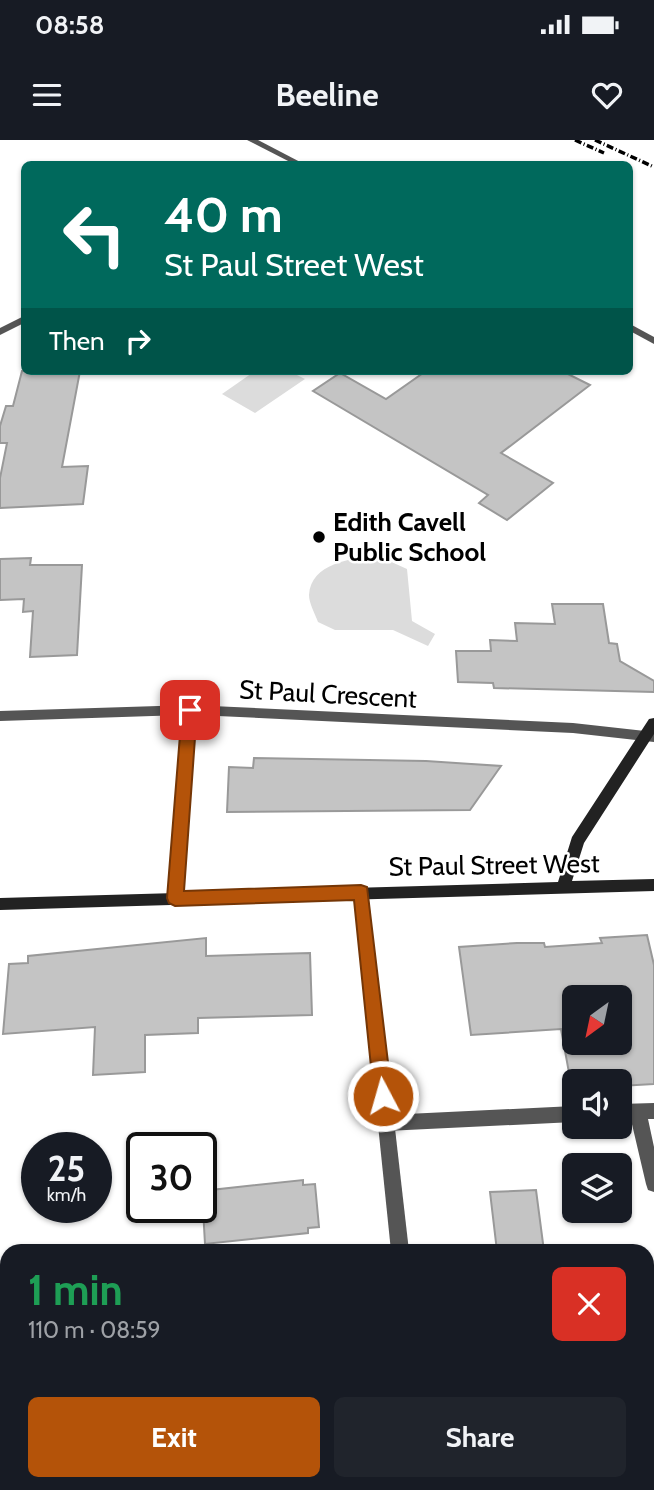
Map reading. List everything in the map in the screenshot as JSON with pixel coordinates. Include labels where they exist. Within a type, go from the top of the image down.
[{"type":"main road","points":[[563,888],[577,841],[649,736],[654,723]]},
{"type":"main road","name":"St Paul Street West","points":[[0,904],[654,885]]},
{"type":"street","points":[[251,140],[294,161]]},
{"type":"street","points":[[0,332],[21,321]]},
{"type":"street","points":[[633,329],[654,341]]},
{"type":"street","points":[[175,898],[190,710]]},
{"type":"street","name":"St Paul Crescent","points":[[0,716],[190,710],[573,729],[649,736]]},
{"type":"street","points":[[361,892],[399,1244]]},
{"type":"street","points":[[646,1111],[654,1184]]},
{"type":"street","points":[[386,1124],[562,1115]]},
{"type":"shaded area","points":[[249,375],[297,375],[305,379],[255,413],[222,394]]},
{"type":"shaded area","points":[[376,555],[407,569],[412,621],[435,634],[428,646],[393,630],[335,630],[318,622],[309,595],[311,584],[317,576],[334,564]]},
{"type":"building","points":[[21,375],[79,375],[62,467],[88,466],[83,504],[0,508],[0,478],[7,443],[0,443],[0,426],[6,406],[13,406]]},
{"type":"building","points":[[337,375],[344,375],[386,399],[420,375],[570,375],[590,385],[501,453],[553,483],[507,520],[479,503],[488,495],[313,391]]},
{"type":"building","points":[[31,558],[30,565],[82,565],[77,655],[30,657],[33,611],[23,612],[24,599],[0,600],[0,559]]},
{"type":"building","points":[[552,604],[603,604],[609,643],[617,644],[620,661],[654,681],[654,692],[494,688],[493,683],[458,682],[456,651],[491,651],[490,640],[517,641],[515,623],[555,624]]},
{"type":"building","points":[[254,758],[426,761],[501,766],[470,810],[227,812],[229,767],[253,768]]},
{"type":"building","points":[[647,935],[654,965],[654,1084],[632,1085],[632,1069],[568,1069],[566,1055],[632,1055],[632,985],[562,985],[562,1034],[561,1029],[471,1035],[459,947],[544,943],[545,947],[602,943],[600,938]]},
{"type":"building","points":[[206,938],[206,956],[310,953],[312,1015],[198,1018],[198,1033],[145,1035],[145,1072],[93,1075],[95,1027],[3,1034],[9,964],[28,963],[28,956]]},
{"type":"building","points":[[303,1180],[303,1185],[315,1184],[319,1227],[308,1228],[308,1233],[205,1244],[204,1223],[217,1223],[217,1189]]},
{"type":"building","points":[[536,1190],[543,1244],[496,1244],[490,1192]]},
{"type":"railway","points":[[575,140],[604,153]]},
{"type":"railway","points":[[595,140],[654,167]]},
{"type":"place","name":"Edith Cavell Public School","points":[[319,537]]},
{"type":"route","points":[[190,710],[175,898],[361,892],[383,1096]]}]
